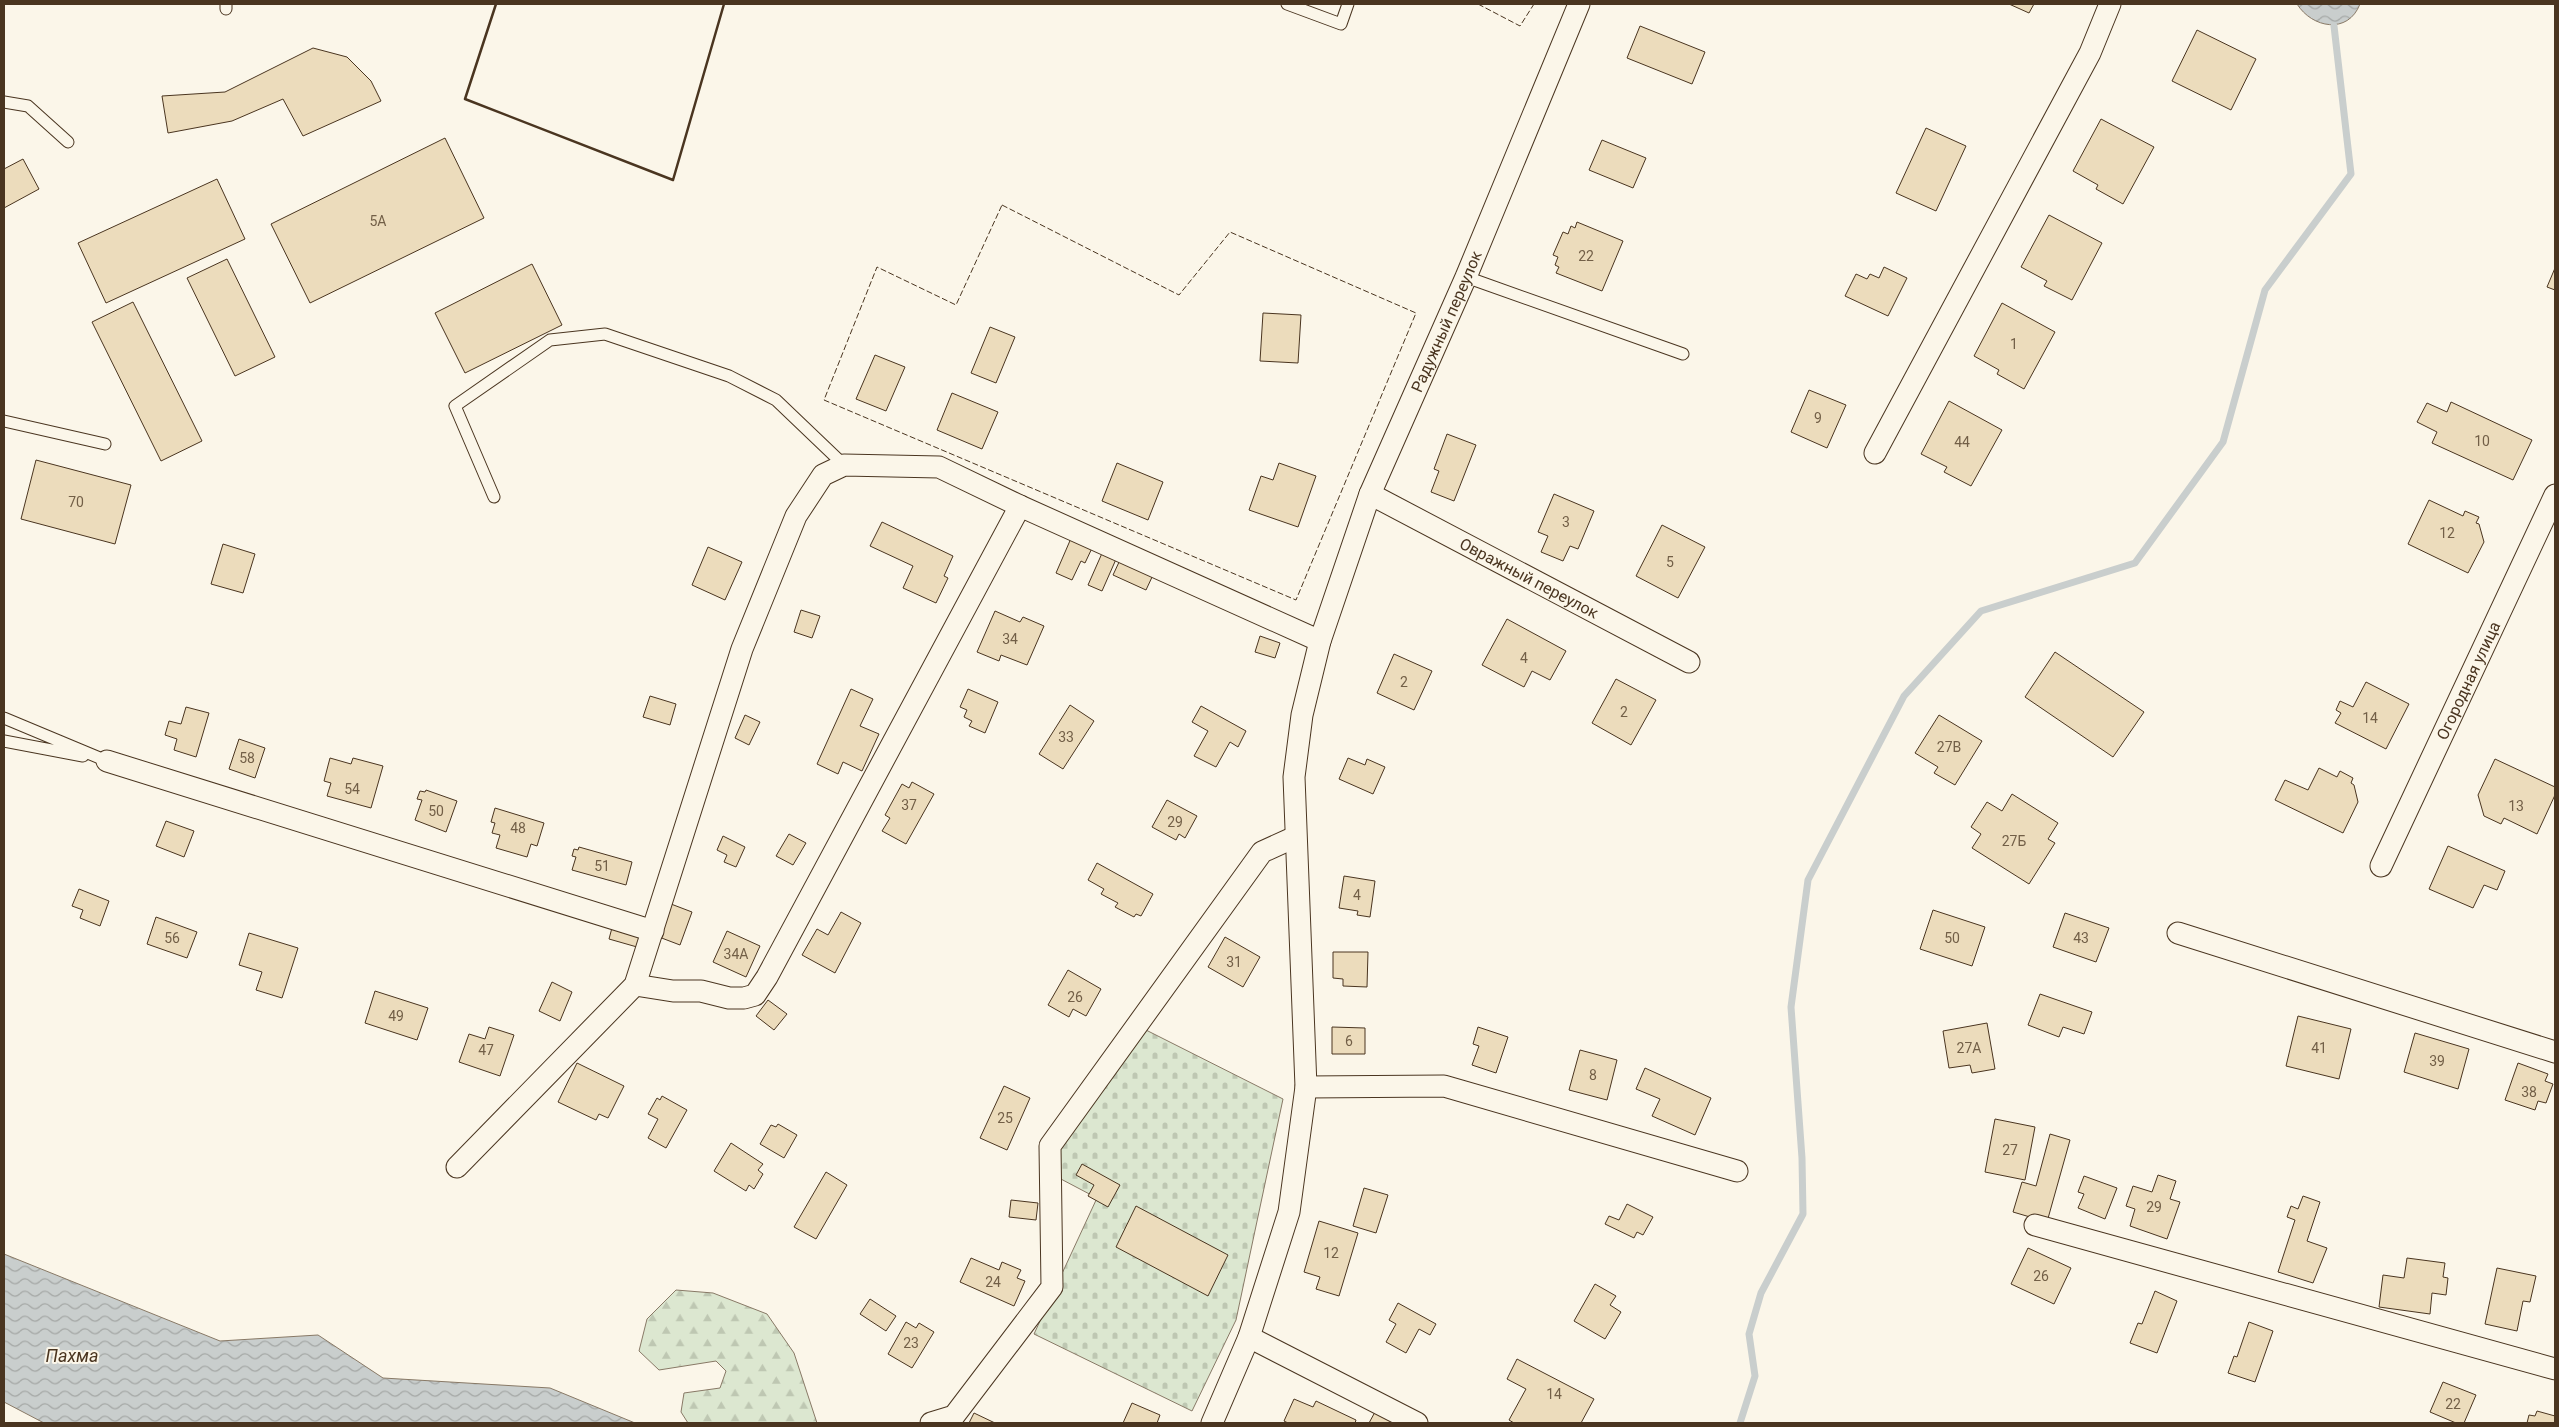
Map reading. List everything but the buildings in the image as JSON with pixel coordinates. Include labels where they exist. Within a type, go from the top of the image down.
[{"type":"street","name":"Радужный переулок","points":[[1212,1423],[1249,1338],[1289,1212],[1306,1087],[1294,777],[1302,715],[1320,641],[1370,494],[1466,277],[1579,4]]},
{"type":"street","points":[[1876,453],[2090,53],[2110,4]]},
{"type":"street","points":[[457,1167],[636,985],[742,649],[796,516],[823,475],[844,465],[939,467],[1020,506],[1320,641]]},
{"type":"street","name":"Овражный переулок","points":[[1370,494],[1689,662]]},
{"type":"street","name":"Огородная улица","points":[[2381,866],[2555,495]]},
{"type":"street","points":[[636,985],[673,991],[701,991],[729,998],[744,998],[755,994],[767,977],[1020,506]]},
{"type":"street","points":[[107,761],[653,931]]},
{"type":"street","points":[[930,1423],[954,1416],[1052,1288],[1050,1146],[1262,852],[1295,836]]},
{"type":"street","points":[[2178,933],[2555,1052]]},
{"type":"street","points":[[1306,1087],[1444,1086],[1737,1171]]},
{"type":"street","points":[[2035,1225],[2555,1370]]},
{"type":"street","points":[[1249,1338],[1417,1423]]},
{"type":"lane","points":[[1287,4],[1341,24],[1348,4]]},
{"type":"lane","points":[[4,102],[28,106],[68,142]]},
{"type":"lane","points":[[1466,277],[1683,354]]},
{"type":"lane","points":[[494,498],[455,406],[550,340],[605,334],[729,376],[776,400],[844,465]]},
{"type":"lane","points":[[4,421],[105,444]]},
{"type":"lane","points":[[4,718],[107,761]]},
{"type":"lane","points":[[4,741],[107,761]]},
{"type":"green space","points":[[1140,1027],[1283,1099],[1236,1320],[1192,1411],[1034,1334],[1097,1198],[1059,1178],[1060,1129]]},
{"type":"green space","points":[[676,1290],[713,1293],[767,1314],[794,1353],[817,1423],[688,1423],[681,1412],[684,1393],[720,1388],[726,1371],[716,1361],[659,1370],[639,1351],[647,1319]]},
{"type":"water","points":[[2297,4],[2360,4],[2354,14],[2347,20],[2339,24],[2330,25],[2320,23],[2311,18]]},
{"type":"water","name":"Пахма","points":[[4,1254],[220,1341],[318,1335],[383,1378],[550,1388],[635,1423],[44,1423],[4,1402]]},
{"type":"waterway","points":[[1740,1423],[1755,1376],[1749,1334],[1761,1293],[1803,1214],[1802,1158],[1791,1007],[1808,880],[1904,696],[1981,611],[2135,563],[2223,442],[2265,290],[2351,174],[2334,26]]},
{"type":"fence","points":[[1478,4],[1520,26],[1534,4]]},
{"type":"fence","points":[[1002,205],[1179,295],[1230,232],[1416,313],[1296,600],[824,400],[877,267],[956,305],[1002,205]]},
{"type":"wall","points":[[496,4],[465,99],[673,180],[724,4]]}]
